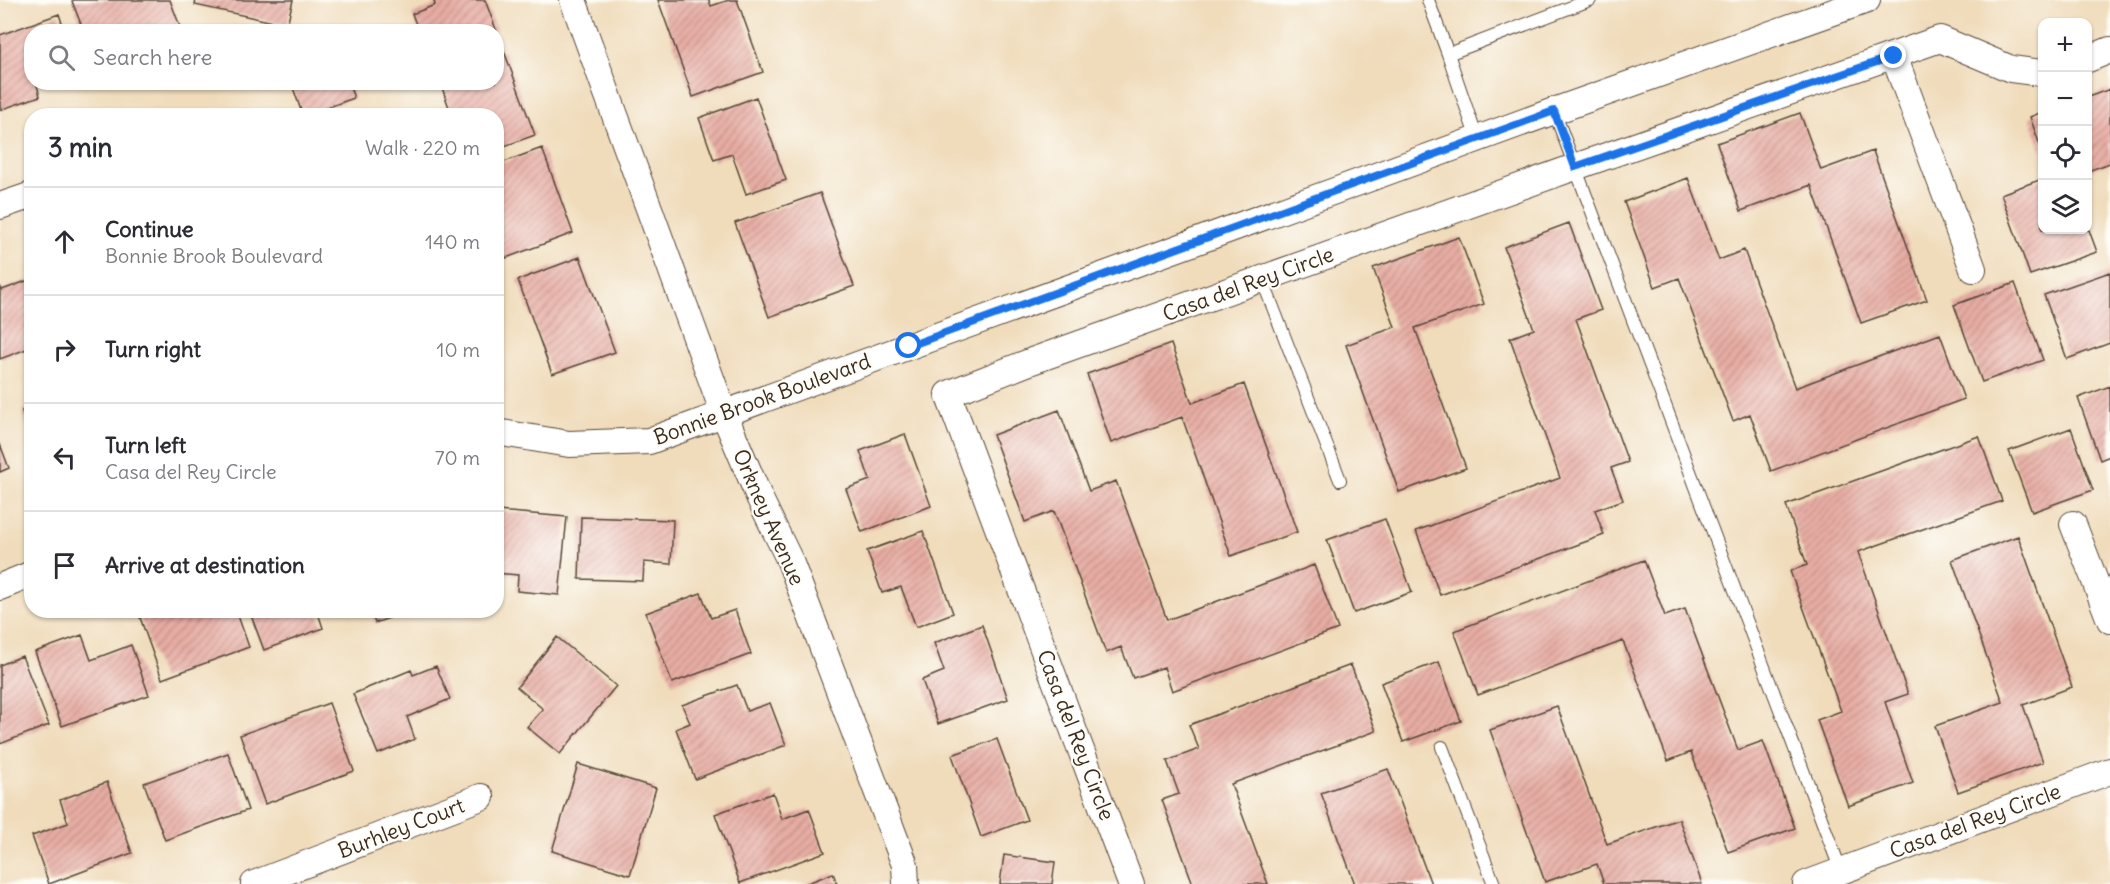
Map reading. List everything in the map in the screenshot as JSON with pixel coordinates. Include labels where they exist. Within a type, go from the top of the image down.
[{"type":"street","name":"Orkney Avenue","points":[[573,0],[724,414],[760,499],[790,561],[906,874]]},
{"type":"street","name":"Bonnie Brook Boulevard","points":[[504,433],[569,444],[649,441],[1554,111],[1867,0]]},
{"type":"street","name":"Casa del Rey Circle","points":[[1131,884],[948,394],[1262,279],[1940,39],[2011,69],[2038,72]]},
{"type":"street","points":[[2092,57],[2110,50]]},
{"type":"street","points":[[1894,56],[1973,269]]},
{"type":"street","points":[[0,206],[24,198]]},
{"type":"street","points":[[2073,524],[2110,620]]},
{"type":"street","points":[[0,587],[24,577]]},
{"type":"street","name":"Casa del Rey Circle","points":[[1806,884],[2110,771]]},
{"type":"street","name":"Burhley Court","points":[[254,884],[481,797]]},
{"type":"lane","points":[[1428,0],[1477,139]]},
{"type":"lane","points":[[1448,54],[1590,0]]},
{"type":"lane","points":[[1554,111],[1841,871]]},
{"type":"lane","points":[[1262,279],[1340,480]]},
{"type":"lane","points":[[1442,747],[1494,884]]},
{"type":"building","points":[[170,0],[179,24],[81,24],[72,1]]},
{"type":"building","points":[[196,0],[293,0],[287,24],[195,5]]},
{"type":"building","points":[[434,0],[485,0],[494,24],[416,24],[412,14],[435,5]]},
{"type":"building","points":[[658,0],[709,0],[711,6],[737,0],[763,72],[693,97]]},
{"type":"building","points":[[59,14],[62,24],[31,24]]},
{"type":"building","points":[[24,26],[24,90],[38,90],[40,96],[0,110],[0,35]]},
{"type":"building","points":[[504,51],[535,135],[504,146],[504,108],[449,108],[443,90],[504,90]]},
{"type":"building","points":[[2110,89],[2110,163],[2092,170],[2092,126],[2092,96]]},
{"type":"building","points":[[294,90],[351,90],[354,98],[326,108],[300,108]]},
{"type":"building","points":[[756,97],[786,180],[746,194],[732,154],[714,160],[699,118]]},
{"type":"building","points":[[1800,113],[1821,170],[1873,151],[1927,300],[1861,323],[1811,185],[1741,211],[1717,143]]},
{"type":"building","points":[[2038,114],[2038,140],[2030,117]]},
{"type":"building","points":[[542,148],[573,233],[506,258],[504,253],[504,162]]},
{"type":"building","points":[[1688,178],[1719,260],[1744,250],[1795,388],[1940,334],[1964,399],[1771,471],[1750,414],[1733,421],[1679,278],[1655,287],[1624,202]]},
{"type":"building","points":[[2038,180],[2038,234],[2090,234],[2097,252],[2030,275],[2001,194]]},
{"type":"building","points":[[820,193],[854,286],[769,317],[735,223]]},
{"type":"building","points":[[1569,223],[1601,310],[1576,319],[1628,462],[1611,468],[1623,500],[1595,510],[1604,535],[1440,595],[1416,531],[1560,478],[1510,338],[1534,329],[1504,247]]},
{"type":"building","points":[[1459,237],[1484,304],[1415,328],[1466,468],[1399,492],[1346,345],[1395,327],[1373,268]]},
{"type":"building","points":[[580,257],[615,352],[552,374],[518,280]]},
{"type":"building","points":[[2110,272],[2110,343],[2067,359],[2044,295]]},
{"type":"building","points":[[24,282],[24,350],[0,359],[0,286],[2,290]]},
{"type":"building","points":[[2015,283],[2043,360],[1982,382],[1954,305]]},
{"type":"building","points":[[1171,344],[1192,403],[1244,384],[1297,532],[1231,556],[1182,417],[1111,443],[1087,374]]},
{"type":"building","points":[[2110,386],[2110,456],[2100,460],[2078,398]]},
{"type":"building","points":[[1059,410],[1089,491],[1116,481],[1167,620],[1314,565],[1338,629],[1172,691],[1164,667],[1133,678],[1121,647],[1106,653],[1054,511],[1025,522],[993,435]]},
{"type":"building","points":[[2071,428],[2093,490],[2032,512],[2009,451]]},
{"type":"building","points":[[905,434],[931,506],[862,532],[846,489],[870,480],[860,451]]},
{"type":"building","points":[[1979,436],[2002,501],[1858,552],[1908,694],[1885,702],[1913,783],[1848,806],[1817,720],[1841,711],[1790,571],[1807,565],[1786,505]]},
{"type":"building","points":[[0,444],[9,468],[0,472]]},
{"type":"building","points":[[504,512],[567,517],[559,595],[517,591],[518,575],[504,574]]},
{"type":"building","points":[[581,517],[673,520],[671,564],[644,562],[643,581],[579,579]]},
{"type":"building","points":[[1385,519],[1412,592],[1354,613],[1327,540]]},
{"type":"building","points":[[923,531],[953,613],[916,627],[901,587],[882,593],[867,551]]},
{"type":"building","points":[[2018,536],[2072,687],[2023,705],[2043,762],[1958,792],[1935,726],[2003,702],[1952,560]]},
{"type":"building","points":[[1644,560],[1665,616],[1685,609],[1738,750],[1763,741],[1795,828],[1728,852],[1691,752],[1668,761],[1623,641],[1478,695],[1454,631]]},
{"type":"building","points":[[701,593],[711,618],[735,610],[751,654],[672,683],[646,613]]},
{"type":"building","points":[[140,618],[239,618],[249,647],[162,679]]},
{"type":"building","points":[[252,618],[320,618],[323,628],[264,650]]},
{"type":"building","points":[[373,618],[389,618],[375,623]]},
{"type":"building","points":[[982,625],[1008,699],[938,724],[922,680],[944,671],[934,643]]},
{"type":"building","points":[[82,635],[91,660],[131,645],[149,695],[62,726],[35,652]]},
{"type":"building","points":[[557,637],[616,686],[560,754],[527,727],[543,709],[517,687]]},
{"type":"building","points":[[22,656],[49,725],[0,744],[0,665]]},
{"type":"building","points":[[1439,662],[1461,721],[1403,742],[1381,683]]},
{"type":"building","points":[[1351,665],[1376,731],[1231,784],[1268,884],[1193,884],[1162,800],[1179,794],[1167,761],[1199,749],[1189,725]]},
{"type":"building","points":[[436,666],[450,699],[407,717],[415,739],[378,754],[353,694],[411,670],[413,675]]},
{"type":"building","points":[[737,685],[747,711],[770,703],[786,745],[695,779],[676,729],[690,723],[682,705]]},
{"type":"building","points":[[329,703],[354,771],[265,804],[240,735]]},
{"type":"building","points":[[1557,706],[1607,844],[1679,819],[1702,884],[1604,884],[1597,864],[1545,882],[1490,730]]},
{"type":"building","points":[[997,739],[1027,820],[981,837],[952,755]]},
{"type":"building","points":[[228,753],[248,810],[165,840],[144,783]]},
{"type":"building","points":[[578,764],[656,788],[630,875],[552,851]]},
{"type":"building","points":[[1388,769],[1431,884],[1355,884],[1321,793]]},
{"type":"building","points":[[107,782],[132,853],[49,884],[32,836],[68,823],[60,800]]},
{"type":"building","points":[[773,793],[782,819],[809,809],[825,852],[740,883],[715,814]]},
{"type":"building","points":[[1004,855],[1055,862],[1052,884],[1000,884]]},
{"type":"building","points":[[833,873],[837,884],[805,884]]},
{"type":"route","points":[[909,346],[1554,111],[1575,167],[1894,56]]}]
